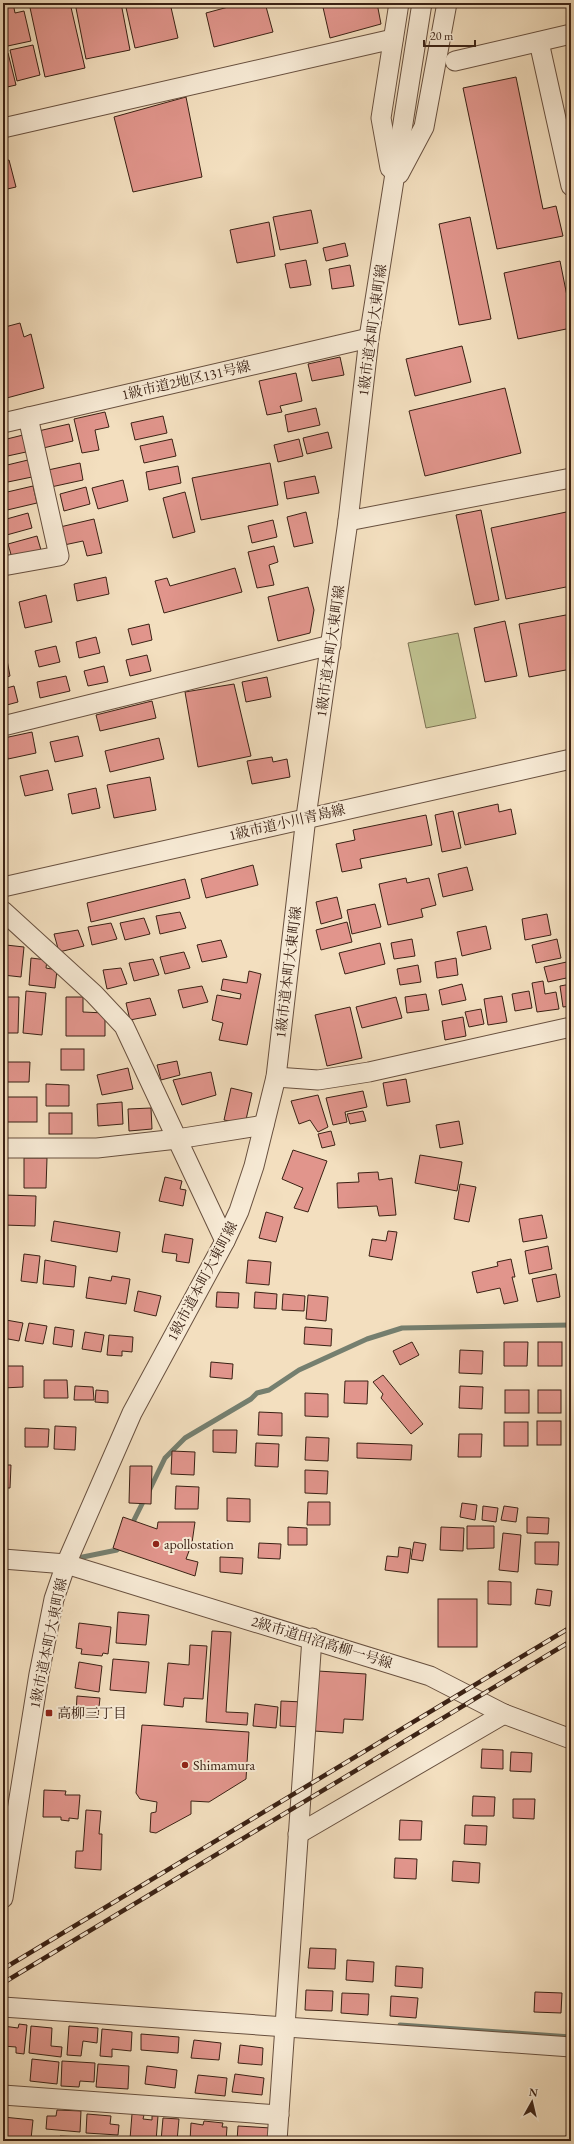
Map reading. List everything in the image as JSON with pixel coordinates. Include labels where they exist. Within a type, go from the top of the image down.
[{"type":"street","points":[[392,186],[381,118],[399,3]]},
{"type":"street","name":"1級市道本町大東町線","points":[[3,1898],[7,1859],[38,1674],[54,1599],[66,1564],[132,1413],[225,1241],[241,1204],[254,1166],[276,1077],[306,818],[348,521],[369,338],[398,145],[422,3]]},
{"type":"street","points":[[392,186],[424,127],[447,3]]},
{"type":"street","points":[[455,61],[571,34]]},
{"type":"street","points":[[3,128],[393,39]]},
{"type":"street","points":[[539,42],[571,186]]},
{"type":"street","name":"1級市道2地区131号線","points":[[3,423],[369,338]]},
{"type":"street","points":[[3,566],[58,556],[28,417]]},
{"type":"street","points":[[348,521],[571,478]]},
{"type":"street","points":[[3,726],[331,645]]},
{"type":"street","name":"1級市道小川青島線","points":[[3,887],[571,759]]},
{"type":"street","points":[[3,911],[94,994],[124,1026],[225,1241]]},
{"type":"street","points":[[276,1077],[318,1080],[369,1072],[571,1027]]},
{"type":"street","points":[[3,1148],[97,1148],[177,1139],[264,1126]]},
{"type":"street","name":"2級市道田沼高柳一号線","points":[[3,1559],[66,1564],[312,1638],[430,1676],[504,1714],[571,1739]]},
{"type":"street","points":[[277,2141],[312,1638]]},
{"type":"street","points":[[298,1834],[504,1714]]},
{"type":"street","points":[[3,2007],[571,2047]]},
{"type":"street","points":[[3,2095],[279,2115]]},
{"type":"green space","points":[[458,633],[476,718],[426,728],[408,643]]},
{"type":"building","points":[[3,3],[13,3],[15,13],[24,11],[31,41],[3,47]]},
{"type":"building","points":[[29,3],[70,3],[85,68],[45,77]]},
{"type":"building","points":[[75,3],[121,3],[130,50],[86,59]]},
{"type":"building","points":[[125,3],[170,3],[178,38],[135,48]]},
{"type":"building","points":[[243,3],[265,3],[273,32],[214,47],[206,13]]},
{"type":"building","points":[[322,3],[377,3],[381,24],[330,38]]},
{"type":"building","points":[[33,45],[40,75],[17,81],[10,50]]},
{"type":"building","points":[[8,53],[16,85],[3,88],[3,54]]},
{"type":"building","points":[[516,77],[543,209],[556,206],[563,236],[497,249],[463,88]]},
{"type":"building","points":[[186,97],[202,177],[133,192],[114,117]]},
{"type":"building","points":[[9,160],[16,187],[3,190],[3,161]]},
{"type":"building","points":[[311,210],[318,243],[280,250],[273,217]]},
{"type":"building","points":[[470,217],[491,319],[459,325],[439,224]]},
{"type":"building","points":[[269,222],[275,256],[237,263],[230,230]]},
{"type":"building","points":[[345,243],[348,256],[326,261],[323,248]]},
{"type":"building","points":[[306,260],[311,285],[290,288],[285,264]]},
{"type":"building","points":[[560,261],[571,316],[571,328],[518,339],[504,273]]},
{"type":"building","points":[[350,265],[354,286],[332,289],[329,269]]},
{"type":"building","points":[[3,320],[5,327],[20,323],[24,337],[31,334],[44,388],[3,399]]},
{"type":"building","points":[[462,346],[471,382],[415,396],[406,359]]},
{"type":"building","points":[[340,357],[344,375],[312,381],[308,364]]},
{"type":"building","points":[[296,373],[302,401],[280,406],[282,412],[267,415],[259,381]]},
{"type":"building","points":[[505,388],[521,453],[425,476],[409,411]]},
{"type":"building","points":[[316,408],[320,425],[288,432],[285,415]]},
{"type":"building","points":[[105,412],[109,427],[95,430],[99,450],[82,453],[74,419]]},
{"type":"building","points":[[163,416],[167,433],[135,440],[131,423]]},
{"type":"building","points":[[69,424],[73,441],[39,449],[34,432]]},
{"type":"building","points":[[328,432],[332,448],[307,454],[303,438]]},
{"type":"building","points":[[23,435],[26,452],[3,457],[3,440]]},
{"type":"building","points":[[172,439],[176,456],[144,463],[140,446]]},
{"type":"building","points":[[299,439],[303,456],[278,462],[274,445]]},
{"type":"building","points":[[28,460],[32,477],[3,483],[3,466]]},
{"type":"building","points":[[80,463],[83,480],[51,487],[48,470]]},
{"type":"building","points":[[270,463],[278,505],[201,520],[192,478]]},
{"type":"building","points":[[178,466],[181,483],[149,490],[146,472]]},
{"type":"building","points":[[315,476],[319,493],[287,499],[284,482]]},
{"type":"building","points":[[123,480],[128,501],[98,509],[92,488]]},
{"type":"building","points":[[33,486],[37,503],[3,511],[3,493]]},
{"type":"building","points":[[86,487],[90,504],[64,511],[60,494]]},
{"type":"building","points":[[185,492],[195,532],[173,538],[163,498]]},
{"type":"building","points":[[481,510],[499,600],[475,605],[456,515]]},
{"type":"building","points":[[571,511],[571,586],[506,599],[491,528]]},
{"type":"building","points":[[306,512],[313,543],[294,547],[287,517]]},
{"type":"building","points":[[28,513],[32,528],[3,536],[3,520]]},
{"type":"building","points":[[94,519],[102,553],[87,556],[83,541],[64,545],[60,527]]},
{"type":"building","points":[[273,520],[277,537],[252,543],[248,526]]},
{"type":"building","points":[[37,536],[41,550],[12,558],[8,544]]},
{"type":"building","points":[[274,546],[278,562],[269,565],[274,585],[257,588],[248,552]]},
{"type":"building","points":[[235,568],[242,592],[164,613],[155,581],[167,578],[170,586]]},
{"type":"building","points":[[106,577],[109,594],[77,601],[74,584]]},
{"type":"building","points":[[308,587],[314,610],[310,633],[278,641],[268,597]]},
{"type":"building","points":[[46,595],[52,622],[25,628],[19,602]]},
{"type":"building","points":[[571,614],[571,669],[529,677],[519,624]]},
{"type":"building","points":[[505,621],[517,676],[485,682],[474,628]]},
{"type":"building","points":[[149,624],[152,640],[132,645],[128,629]]},
{"type":"building","points":[[96,637],[100,653],[79,658],[76,642]]},
{"type":"building","points":[[56,646],[60,662],[39,667],[35,651]]},
{"type":"building","points":[[147,655],[151,671],[130,676],[126,660]]},
{"type":"building","points":[[7,660],[10,676],[3,678],[3,661]]},
{"type":"building","points":[[104,666],[108,682],[88,686],[84,671]]},
{"type":"building","points":[[66,676],[70,691],[40,698],[37,682]]},
{"type":"building","points":[[267,677],[271,697],[246,702],[242,682]]},
{"type":"building","points":[[234,684],[251,756],[198,767],[185,692]]},
{"type":"building","points":[[14,686],[18,702],[3,706],[3,689]]},
{"type":"building","points":[[152,701],[156,718],[100,731],[96,715]]},
{"type":"building","points":[[32,732],[36,753],[8,759],[4,738]]},
{"type":"building","points":[[78,736],[83,756],[55,762],[50,742]]},
{"type":"building","points":[[159,738],[164,759],[110,772],[105,751]]},
{"type":"building","points":[[272,757],[273,762],[287,759],[290,777],[252,784],[247,761]]},
{"type":"building","points":[[48,770],[53,790],[25,796],[20,776]]},
{"type":"building","points":[[150,777],[156,810],[114,818],[107,785]]},
{"type":"building","points":[[96,788],[100,808],[72,814],[68,794]]},
{"type":"building","points":[[498,804],[499,812],[511,809],[516,834],[465,845],[458,813]]},
{"type":"building","points":[[453,811],[461,848],[442,852],[435,815]]},
{"type":"building","points":[[426,815],[432,845],[360,859],[362,868],[342,872],[336,844],[355,840],[353,830]]},
{"type":"building","points":[[253,865],[258,885],[206,898],[201,879]]},
{"type":"building","points":[[467,867],[473,890],[443,897],[438,874]]},
{"type":"building","points":[[406,878],[407,883],[429,878],[436,905],[421,909],[423,917],[388,925],[379,884]]},
{"type":"building","points":[[185,879],[190,898],[91,922],[87,903]]},
{"type":"building","points":[[337,897],[342,918],[321,924],[316,902]]},
{"type":"building","points":[[375,904],[381,927],[352,934],[347,910]]},
{"type":"building","points":[[180,912],[186,928],[160,934],[156,916]]},
{"type":"building","points":[[547,914],[551,935],[525,940],[522,919]]},
{"type":"building","points":[[144,918],[150,934],[125,940],[120,923]]},
{"type":"building","points":[[347,922],[352,942],[321,950],[316,930]]},
{"type":"building","points":[[111,923],[117,939],[92,945],[88,927]]},
{"type":"building","points":[[486,926],[491,949],[462,956],[457,932]]},
{"type":"building","points":[[78,930],[84,946],[59,952],[54,934]]},
{"type":"building","points":[[412,939],[415,956],[394,959],[391,943]]},
{"type":"building","points":[[557,939],[561,958],[536,963],[532,945]]},
{"type":"building","points":[[221,940],[227,957],[202,962],[197,945]]},
{"type":"building","points":[[380,943],[385,964],[345,974],[339,953]]},
{"type":"building","points":[[6,945],[24,947],[21,977],[3,975]]},
{"type":"building","points":[[184,952],[190,968],[165,974],[160,957]]},
{"type":"building","points":[[31,958],[47,960],[46,968],[57,970],[55,988],[29,985]]},
{"type":"building","points":[[456,958],[458,975],[437,978],[435,962]]},
{"type":"building","points":[[153,959],[159,975],[134,981],[129,963]]},
{"type":"building","points":[[571,961],[571,977],[548,982],[544,967]]},
{"type":"building","points":[[418,965],[421,982],[400,985],[397,969]]},
{"type":"building","points":[[121,968],[127,984],[107,989],[103,970]]},
{"type":"building","points":[[249,971],[261,974],[247,1045],[219,1040],[223,1023],[212,1020],[217,995],[240,999],[241,994],[221,990],[223,979],[247,983]]},
{"type":"building","points":[[543,981],[545,994],[556,992],[559,1009],[537,1012],[532,983]]},
{"type":"building","points":[[462,984],[466,1000],[442,1005],[439,990]]},
{"type":"building","points":[[571,984],[571,1006],[563,1007],[560,986]]},
{"type":"building","points":[[202,986],[208,1002],[183,1008],[178,990]]},
{"type":"building","points":[[26,991],[46,993],[42,1035],[23,1033]]},
{"type":"building","points":[[529,991],[532,1008],[515,1011],[512,994]]},
{"type":"building","points":[[426,994],[429,1010],[407,1013],[405,997]]},
{"type":"building","points":[[502,996],[507,1022],[488,1025],[484,999]]},
{"type":"building","points":[[3,997],[19,997],[18,1033],[3,1033]]},
{"type":"building","points":[[66,997],[83,997],[83,1012],[105,1013],[105,1036],[66,1036]]},
{"type":"building","points":[[396,997],[402,1018],[362,1028],[356,1007]]},
{"type":"building","points":[[150,998],[156,1015],[130,1020],[126,1003]]},
{"type":"building","points":[[350,1007],[362,1058],[327,1066],[315,1015]]},
{"type":"building","points":[[481,1009],[484,1024],[469,1027],[465,1012]]},
{"type":"building","points":[[463,1017],[466,1036],[445,1040],[442,1021]]},
{"type":"building","points":[[61,1049],[84,1049],[84,1070],[61,1070]]},
{"type":"building","points":[[177,1061],[180,1075],[161,1080],[157,1065]]},
{"type":"building","points":[[3,1062],[30,1062],[29,1082],[3,1082]]},
{"type":"building","points":[[128,1068],[133,1089],[102,1095],[97,1075]]},
{"type":"building","points":[[211,1072],[216,1095],[182,1105],[173,1080]]},
{"type":"building","points":[[406,1079],[410,1102],[387,1106],[383,1083]]},
{"type":"building","points":[[46,1084],[69,1085],[69,1106],[46,1106]]},
{"type":"building","points":[[231,1088],[252,1093],[245,1124],[224,1120]]},
{"type":"building","points":[[363,1091],[367,1107],[345,1112],[347,1122],[333,1125],[326,1098]]},
{"type":"building","points":[[318,1095],[328,1127],[318,1132],[310,1120],[299,1124],[291,1101]]},
{"type":"building","points":[[3,1097],[37,1097],[37,1122],[3,1122]]},
{"type":"building","points":[[122,1102],[123,1124],[98,1126],[97,1104]]},
{"type":"building","points":[[151,1108],[152,1129],[129,1131],[128,1109]]},
{"type":"building","points":[[363,1111],[366,1121],[350,1124],[347,1114]]},
{"type":"building","points":[[49,1113],[72,1113],[72,1134],[49,1134]]},
{"type":"building","points":[[459,1121],[463,1144],[440,1148],[436,1125]]},
{"type":"building","points":[[331,1131],[335,1145],[322,1148],[318,1134]]},
{"type":"building","points":[[293,1150],[327,1161],[308,1212],[294,1208],[303,1188],[282,1179]]},
{"type":"building","points":[[420,1155],[462,1162],[457,1191],[415,1183]]},
{"type":"building","points":[[24,1158],[47,1158],[46,1188],[24,1188]]},
{"type":"building","points":[[378,1172],[379,1180],[392,1178],[396,1215],[379,1216],[377,1206],[338,1208],[337,1183],[359,1182],[358,1173]]},
{"type":"building","points":[[165,1177],[182,1181],[180,1189],[186,1190],[183,1206],[159,1201]]},
{"type":"building","points":[[460,1184],[476,1187],[469,1222],[454,1219]]},
{"type":"building","points":[[4,1195],[36,1196],[35,1226],[3,1225]]},
{"type":"building","points":[[266,1212],[283,1217],[276,1242],[259,1238]]},
{"type":"building","points":[[542,1215],[547,1238],[523,1242],[519,1219]]},
{"type":"building","points":[[54,1221],[120,1232],[117,1252],[51,1241]]},
{"type":"building","points":[[388,1231],[397,1232],[392,1260],[369,1256],[372,1239],[386,1241]]},
{"type":"building","points":[[165,1234],[193,1239],[189,1263],[176,1261],[177,1254],[162,1252]]},
{"type":"building","points":[[548,1246],[552,1269],[529,1274],[525,1251]]},
{"type":"building","points":[[24,1254],[40,1256],[37,1283],[21,1281]]},
{"type":"building","points":[[511,1259],[515,1277],[512,1277],[518,1301],[504,1304],[500,1288],[477,1293],[472,1272],[498,1266],[497,1262]]},
{"type":"building","points":[[45,1260],[76,1266],[74,1287],[43,1284]]},
{"type":"building","points":[[248,1260],[271,1262],[269,1285],[246,1283]]},
{"type":"building","points":[[556,1274],[560,1297],[537,1302],[532,1279]]},
{"type":"building","points":[[112,1276],[130,1279],[126,1304],[86,1298],[89,1277],[111,1281]]},
{"type":"building","points":[[138,1291],[161,1296],[156,1316],[134,1311]]},
{"type":"building","points":[[217,1292],[239,1293],[238,1308],[216,1307]]},
{"type":"building","points":[[255,1292],[277,1294],[276,1309],[254,1308]]},
{"type":"building","points":[[283,1294],[305,1296],[304,1311],[282,1310]]},
{"type":"building","points":[[308,1295],[328,1297],[326,1321],[306,1319]]},
{"type":"building","points":[[6,1320],[23,1323],[19,1341],[3,1338]]},
{"type":"building","points":[[29,1323],[47,1326],[43,1344],[25,1341]]},
{"type":"building","points":[[55,1327],[74,1330],[72,1347],[53,1344]]},
{"type":"building","points":[[305,1327],[332,1329],[331,1346],[304,1344]]},
{"type":"building","points":[[85,1332],[104,1335],[101,1352],[82,1349]]},
{"type":"building","points":[[109,1335],[133,1337],[132,1352],[122,1351],[122,1356],[107,1355]]},
{"type":"building","points":[[412,1342],[419,1355],[400,1365],[393,1351]]},
{"type":"building","points":[[504,1342],[528,1342],[527,1366],[504,1366]]},
{"type":"building","points":[[538,1342],[562,1342],[562,1366],[538,1366]]},
{"type":"building","points":[[460,1350],[483,1351],[482,1374],[459,1373]]},
{"type":"building","points":[[211,1362],[233,1364],[232,1379],[210,1377]]},
{"type":"building","points":[[3,1366],[23,1366],[23,1387],[3,1388]]},
{"type":"building","points":[[383,1375],[423,1424],[411,1434],[381,1398],[383,1394],[373,1382]]},
{"type":"building","points":[[44,1380],[67,1380],[68,1398],[44,1398]]},
{"type":"building","points":[[345,1381],[368,1381],[367,1404],[344,1403]]},
{"type":"building","points":[[75,1386],[93,1387],[94,1400],[74,1400]]},
{"type":"building","points":[[460,1386],[483,1387],[482,1409],[459,1408]]},
{"type":"building","points":[[96,1390],[108,1391],[108,1403],[95,1402]]},
{"type":"building","points":[[505,1390],[529,1390],[529,1413],[505,1413]]},
{"type":"building","points":[[538,1390],[561,1390],[561,1413],[538,1413]]},
{"type":"building","points":[[305,1393],[328,1394],[328,1417],[305,1416]]},
{"type":"building","points":[[259,1412],[282,1413],[282,1436],[258,1435]]},
{"type":"building","points":[[537,1421],[561,1421],[561,1445],[537,1445]]},
{"type":"building","points":[[504,1422],[528,1422],[528,1446],[504,1446]]},
{"type":"building","points":[[55,1426],[76,1427],[75,1450],[54,1449]]},
{"type":"building","points":[[25,1428],[49,1429],[48,1447],[25,1447]]},
{"type":"building","points":[[213,1430],[237,1430],[236,1453],[213,1452]]},
{"type":"building","points":[[459,1434],[482,1434],[481,1457],[458,1457]]},
{"type":"building","points":[[306,1437],[329,1438],[328,1461],[305,1460]]},
{"type":"building","points":[[256,1443],[279,1444],[278,1467],[255,1466]]},
{"type":"building","points":[[357,1443],[412,1445],[411,1460],[357,1458]]},
{"type":"building","points":[[172,1451],[195,1452],[194,1475],[171,1474]]},
{"type":"building","points":[[3,1465],[11,1465],[10,1488],[3,1488]]},
{"type":"building","points":[[130,1466],[152,1466],[151,1504],[129,1503]]},
{"type":"building","points":[[305,1470],[328,1471],[327,1494],[305,1493]]},
{"type":"building","points":[[176,1486],[199,1487],[198,1509],[175,1509]]},
{"type":"building","points":[[227,1498],[250,1499],[250,1522],[227,1521]]},
{"type":"building","points":[[308,1502],[330,1502],[330,1525],[307,1525]]},
{"type":"building","points":[[462,1503],[477,1505],[475,1520],[460,1517]]},
{"type":"building","points":[[483,1506],[498,1508],[496,1522],[482,1520]]},
{"type":"building","points":[[504,1506],[518,1508],[516,1522],[501,1520]]},
{"type":"building","points":[[123,1517],[157,1529],[158,1522],[195,1522],[192,1543],[186,1559],[198,1562],[195,1576],[113,1548]]},
{"type":"building","points":[[527,1517],[549,1518],[548,1534],[527,1533]]},
{"type":"building","points":[[467,1526],[494,1526],[494,1548],[467,1549]]},
{"type":"building","points":[[288,1527],[307,1528],[307,1545],[288,1545]]},
{"type":"building","points":[[441,1527],[464,1528],[463,1551],[440,1550]]},
{"type":"building","points":[[503,1533],[521,1535],[518,1572],[499,1570]]},
{"type":"building","points":[[414,1542],[426,1544],[423,1561],[411,1559]]},
{"type":"building","points":[[535,1542],[559,1542],[558,1565],[535,1564]]},
{"type":"building","points":[[259,1543],[281,1544],[280,1559],[258,1558]]},
{"type":"building","points":[[399,1547],[411,1549],[408,1573],[385,1570],[387,1556],[398,1557]]},
{"type":"building","points":[[220,1557],[243,1558],[242,1574],[220,1572]]},
{"type":"building","points":[[488,1581],[511,1582],[511,1605],[488,1604]]},
{"type":"building","points":[[537,1589],[552,1591],[550,1606],[535,1604]]},
{"type":"building","points":[[438,1599],[477,1599],[477,1647],[438,1647]]},
{"type":"building","points":[[118,1612],[149,1615],[146,1645],[116,1643]]},
{"type":"building","points":[[79,1623],[111,1627],[108,1654],[103,1653],[102,1656],[81,1654],[82,1649],[76,1648]]},
{"type":"building","points":[[212,1631],[231,1632],[226,1712],[248,1713],[247,1725],[206,1722]]},
{"type":"building","points":[[190,1645],[207,1646],[203,1699],[184,1698],[183,1707],[164,1705],[168,1663],[189,1665]]},
{"type":"building","points":[[113,1659],[149,1662],[146,1693],[110,1690]]},
{"type":"building","points":[[79,1662],[102,1666],[99,1692],[75,1688]]},
{"type":"building","points":[[318,1671],[366,1674],[363,1720],[344,1719],[343,1733],[314,1731]]},
{"type":"building","points":[[77,1696],[100,1698],[98,1716],[76,1714]]},
{"type":"building","points":[[281,1701],[303,1702],[302,1727],[280,1726]]},
{"type":"building","points":[[255,1704],[278,1707],[276,1728],[253,1726]]},
{"type":"building","points":[[142,1725],[249,1732],[246,1779],[209,1802],[191,1801],[191,1814],[156,1833],[150,1832],[151,1813],[156,1812],[157,1802],[140,1799],[136,1793]]},
{"type":"building","points":[[482,1749],[503,1750],[503,1769],[481,1768]]},
{"type":"building","points":[[511,1752],[532,1753],[531,1772],[510,1771]]},
{"type":"building","points":[[44,1790],[66,1791],[65,1795],[80,1795],[78,1819],[69,1818],[69,1821],[61,1820],[61,1817],[43,1817]]},
{"type":"building","points":[[473,1796],[495,1797],[494,1816],[472,1816]]},
{"type":"building","points":[[513,1799],[535,1799],[534,1819],[513,1818]]},
{"type":"building","points":[[86,1810],[101,1811],[99,1834],[102,1834],[101,1870],[75,1868],[76,1851],[83,1851]]},
{"type":"building","points":[[400,1820],[422,1821],[421,1840],[399,1840]]},
{"type":"building","points":[[465,1825],[487,1826],[486,1845],[464,1844]]},
{"type":"building","points":[[395,1858],[417,1859],[416,1879],[394,1878]]},
{"type":"building","points":[[453,1861],[480,1863],[479,1883],[452,1881]]},
{"type":"building","points":[[310,1948],[336,1949],[335,1969],[308,1968]]},
{"type":"building","points":[[347,1960],[374,1962],[373,1982],[346,1980]]},
{"type":"building","points":[[396,1966],[423,1968],[422,1988],[395,1986]]},
{"type":"building","points":[[306,1990],[333,1991],[332,2011],[305,2010]]},
{"type":"building","points":[[535,1992],[562,1993],[561,2013],[534,2012]]},
{"type":"building","points":[[342,1993],[369,1994],[368,2015],[341,2013]]},
{"type":"building","points":[[391,1996],[418,1998],[416,2018],[390,2016]]},
{"type":"building","points":[[19,2024],[27,2025],[24,2054],[16,2053],[16,2047],[3,2046],[3,2026],[18,2028]]},
{"type":"building","points":[[31,2026],[52,2028],[51,2046],[62,2047],[61,2057],[29,2053]]},
{"type":"building","points":[[69,2026],[98,2028],[97,2043],[83,2041],[81,2056],[67,2055]]},
{"type":"building","points":[[102,2029],[132,2032],[131,2051],[112,2049],[112,2057],[100,2056]]},
{"type":"building","points":[[141,2034],[179,2037],[178,2053],[141,2050]]},
{"type":"building","points":[[194,2040],[221,2043],[219,2060],[191,2058]]},
{"type":"building","points":[[240,2045],[263,2048],[262,2065],[238,2063]]},
{"type":"building","points":[[32,2059],[59,2062],[57,2084],[30,2081]]},
{"type":"building","points":[[62,2061],[95,2063],[94,2082],[80,2081],[79,2087],[61,2086]]},
{"type":"building","points":[[98,2064],[129,2066],[128,2089],[96,2087]]},
{"type":"building","points":[[147,2066],[177,2070],[175,2088],[145,2084]]},
{"type":"building","points":[[235,2074],[264,2078],[262,2095],[232,2092]]},
{"type":"building","points":[[198,2075],[227,2078],[225,2096],[195,2093]]},
{"type":"building","points":[[57,2110],[81,2111],[80,2132],[46,2129],[47,2116],[56,2116]]},
{"type":"building","points":[[87,2114],[111,2116],[110,2124],[119,2125],[118,2135],[86,2133]]},
{"type":"building","points":[[132,2114],[144,2115],[143,2119],[152,2120],[152,2116],[158,2116],[156,2141],[130,2139]]},
{"type":"building","points":[[3,2117],[33,2120],[31,2139],[3,2136]]},
{"type":"building","points":[[163,2118],[179,2119],[177,2141],[161,2141]]},
{"type":"building","points":[[204,2121],[223,2123],[222,2127],[227,2127],[226,2141],[190,2141],[191,2123],[203,2125]]},
{"type":"building","points":[[238,2126],[271,2128],[270,2141],[237,2141]]},
{"type":"building","points":[[571,2133],[571,2141],[566,2141],[564,2137]]},
{"type":"building","points":[[60,2136],[83,2137],[83,2141],[59,2141]]},
{"type":"waterway","points":[[149,1491],[165,1458],[185,1438],[251,1399],[257,1393],[269,1390],[299,1370],[367,1339],[402,1328],[571,1325]]},
{"type":"waterway","points":[[131,1526],[145,1498]]},
{"type":"waterway","points":[[73,1559],[117,1550],[122,1544]]},
{"type":"waterway","points":[[400,2025],[571,2037]]},
{"type":"railway","points":[[3,1969],[571,1627]]},
{"type":"railway","points":[[3,1983],[571,1641]]},
{"type":"place","name":"apollostation","points":[[156,1544]]},
{"type":"place","name":"高柳三丁目","points":[[49,1713]]},
{"type":"place","name":"Shimamura","points":[[185,1765]]}]
